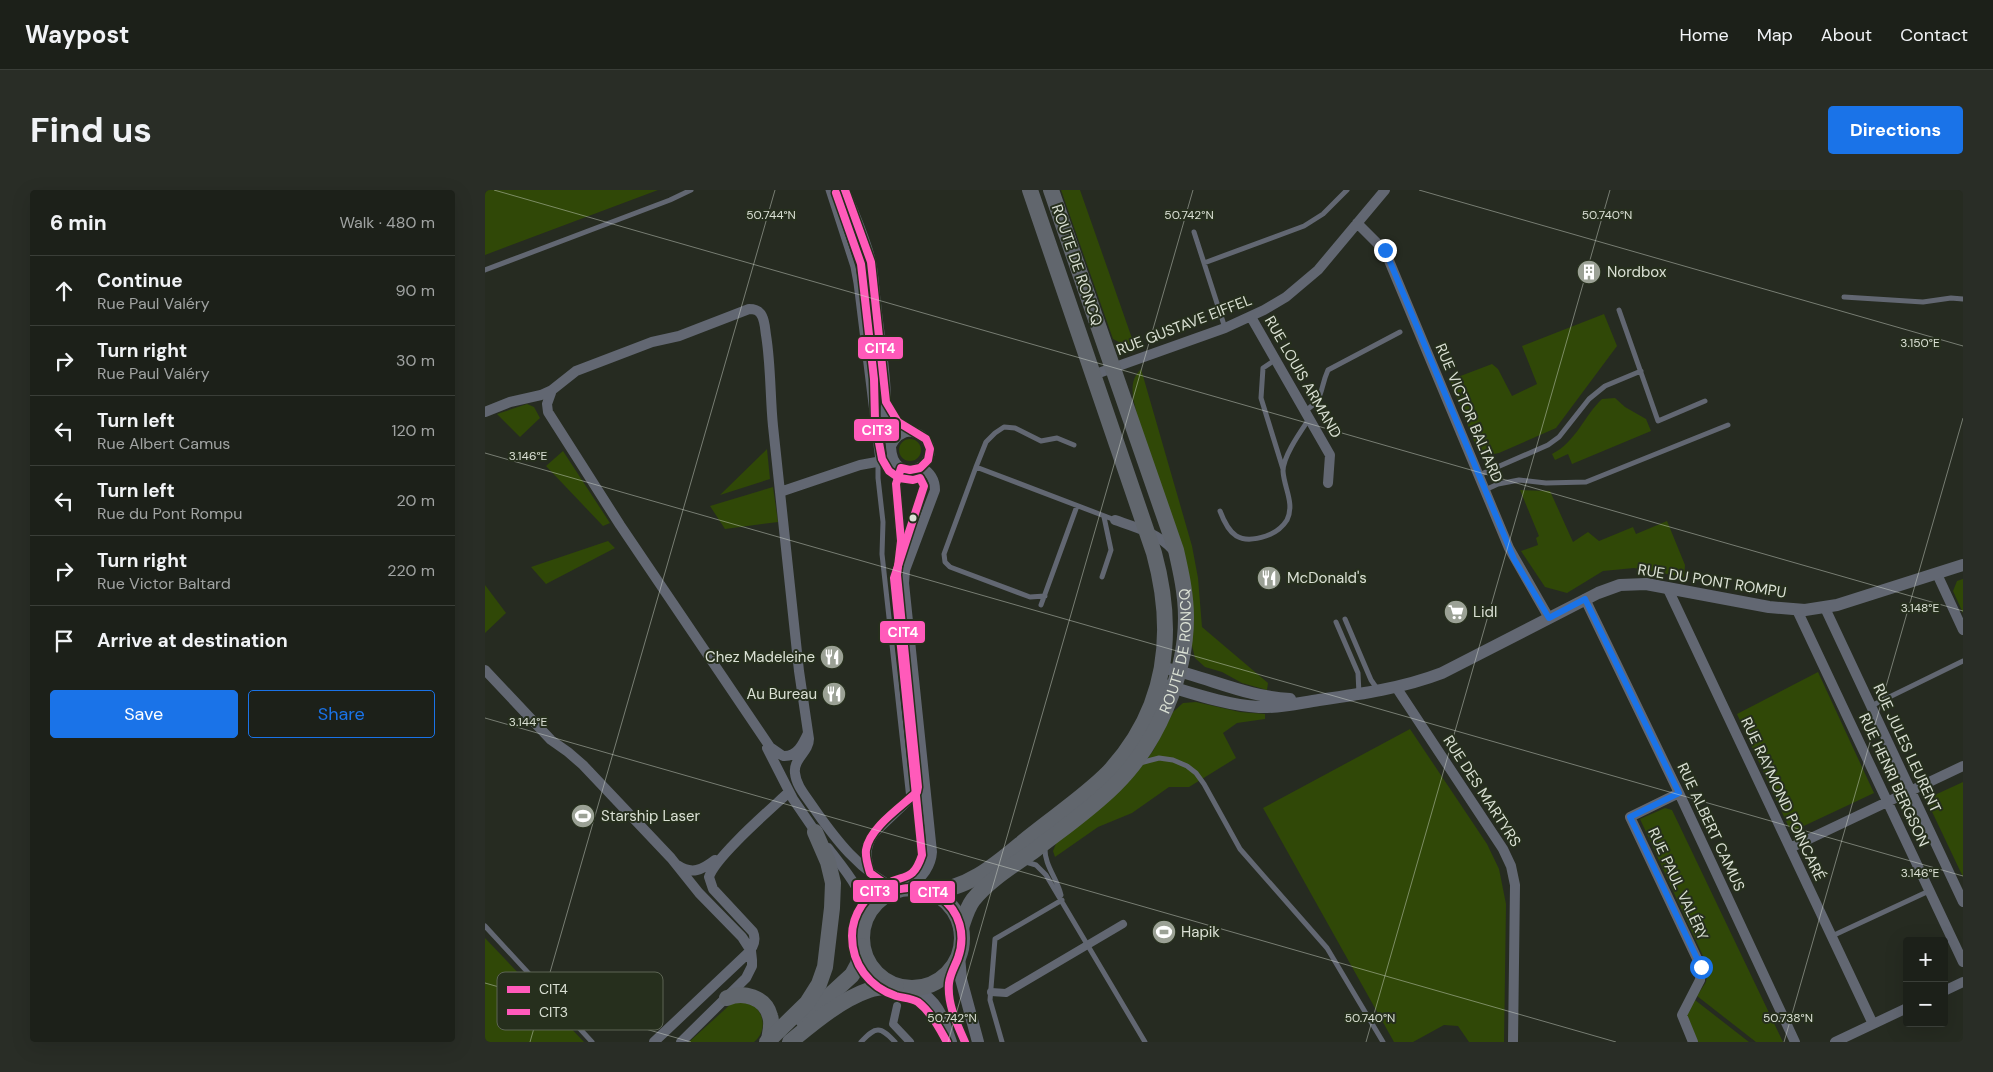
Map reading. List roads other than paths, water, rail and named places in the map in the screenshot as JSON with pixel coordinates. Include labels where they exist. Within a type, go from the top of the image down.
[{"type":"main road","name":"ROUTE DE RONCQ","points":[[1030,190],[1158,568],[1165,605],[1166,642],[1170,669]]},
{"type":"main road","name":"ROUTE DE RONCQ","points":[[961,928],[973,901],[1018,862],[1107,792],[1132,766],[1157,726],[1170,669],[1184,643],[1186,616],[1183,580],[1177,554],[1051,190]]},
{"type":"main road","name":"ROUTE DE RONCQ","points":[[930,891],[941,891],[957,887],[993,866],[1103,777],[1133,739],[1147,712],[1166,685]]},
{"type":"main road","points":[[771,1041],[811,997],[819,984],[825,967],[833,908],[833,883],[815,832]]},
{"type":"main road","points":[[771,1041],[816,1008],[852,975],[858,964],[866,919],[872,908],[881,898],[904,889],[930,891],[941,897],[951,906],[961,928],[962,942],[955,963],[935,983],[914,988],[897,986],[871,989],[833,1010],[789,1042]]},
{"type":"main road","points":[[862,941],[865,956],[873,968],[883,979],[897,986]]},
{"type":"main road","points":[[727,998],[737,995],[749,996],[764,1005],[771,1020],[771,1041]]},
{"type":"street","points":[[845,190],[871,262],[886,402],[887,431],[893,459],[901,468],[910,470],[921,467],[929,458],[929,446],[923,436],[911,431],[899,422],[889,410],[886,402]]},
{"type":"street","name":"RUE GUSTAVE EIFFEL","points":[[1093,376],[1225,328],[1251,317],[1286,298],[1318,270],[1385,190]]},
{"type":"street","name":"RUE VICTOR BALTARD","points":[[1357,223],[1385,250],[1514,559],[1549,618]]},
{"type":"street","points":[[485,412],[510,402],[541,396],[552,390],[565,378],[582,369],[657,341],[679,336],[749,309],[757,311],[763,317],[771,377],[770,402],[799,671],[809,743],[795,768],[798,784],[832,834],[870,873],[904,889],[925,873],[932,852],[904,583],[905,570],[935,490],[931,476],[921,467]]},
{"type":"street","name":"RUE LOUIS ARMAND","points":[[1251,317],[1330,455],[1328,483]]},
{"type":"street","points":[[552,390],[547,404],[549,416],[759,732],[774,751],[787,756],[795,753],[802,746],[808,733]]},
{"type":"street","points":[[891,446],[895,438],[900,434],[911,431]]},
{"type":"street","points":[[780,492],[860,464],[893,459]]},
{"type":"street","points":[[870,873],[866,854],[869,840],[917,792],[919,782],[897,575],[901,541],[895,484],[901,468]]},
{"type":"street","points":[[1110,518],[1147,532],[1166,542],[1177,554]]},
{"type":"street","name":"RUE DU PONT ROMPU","points":[[1166,685],[1251,706],[1278,706],[1359,695],[1396,687],[1442,673],[1585,599],[1604,590],[1628,584],[1667,587],[1754,605],[1797,610],[1825,608],[1963,565]]},
{"type":"street","points":[[1937,574],[1963,630]]},
{"type":"street","name":"RUE RAYMOND POINCARÉ","points":[[1667,587],[1873,1024]]},
{"type":"street","name":"RUE ALBERT CAMUS","points":[[1585,599],[1679,793],[1795,1042]]},
{"type":"street","name":"RUE JULES LEURENT","points":[[1825,608],[1963,902]]},
{"type":"street","name":"RUE HENRI BERGSON","points":[[1797,610],[1963,962]]},
{"type":"street","name":"RUE DU PONT ROMPU","points":[[1170,669],[1259,695],[1276,698],[1323,700]]},
{"type":"street","points":[[485,670],[551,740],[569,752],[583,765],[677,864],[699,893],[742,938],[751,951]]},
{"type":"street","name":"RUE DES MARTYRS","points":[[1396,687],[1503,849],[1511,866],[1515,893],[1513,1042]]},
{"type":"street","points":[[759,732],[789,792],[815,832],[860,894],[865,906],[866,919]]},
{"type":"street","points":[[1790,848],[1963,766]]},
{"type":"street","points":[[681,1042],[741,984],[749,972],[752,960],[751,951],[755,940],[753,932],[713,889],[709,880],[712,869],[728,850],[789,792]]},
{"type":"street","name":"RUE PAUL VALÉRY","points":[[1679,793],[1630,817],[1701,967],[1700,980],[1682,1015],[1693,1042]]},
{"type":"street","points":[[677,864],[687,871],[700,870],[728,850]]},
{"type":"street","points":[[991,992],[1006,993],[1123,924]]},
{"type":"street","points":[[654,1042],[751,951]]},
{"type":"street","points":[[955,963],[978,1042]]},
{"type":"street","points":[[1948,989],[1963,982]]},
{"type":"street","points":[[914,988],[933,1002],[943,1018],[951,1042]]},
{"type":"street","points":[[897,1006],[893,1024],[910,1042]]},
{"type":"street","points":[[1835,1042],[1903,1010]]},
{"type":"lane","points":[[485,270],[691,190]]},
{"type":"lane","points":[[828,190],[853,267],[867,364],[883,522],[882,554],[909,800]]},
{"type":"lane","points":[[1204,263],[1304,226],[1323,214],[1347,190]]},
{"type":"lane","points":[[1194,232],[1225,328]]},
{"type":"lane","points":[[1844,298],[1923,302],[1951,298],[1963,299]]},
{"type":"lane","points":[[1619,310],[1658,421],[1705,401]]},
{"type":"lane","points":[[1283,469],[1307,415],[1321,396],[1328,370],[1400,332]]},
{"type":"lane","points":[[1219,511],[1231,532],[1244,539],[1254,540],[1274,533],[1281,528],[1289,513],[1289,497],[1283,469],[1261,398],[1263,368],[1275,360]]},
{"type":"lane","points":[[1479,475],[1547,445],[1559,437],[1589,399],[1605,386],[1641,371]]},
{"type":"lane","points":[[1485,490],[1498,484],[1519,480],[1546,483],[1586,482],[1728,424]]},
{"type":"lane","points":[[1045,596],[1030,597],[951,567],[945,562],[945,546],[986,442],[995,433],[1004,427],[1015,428],[1041,441],[1057,438],[1074,445]]},
{"type":"lane","points":[[976,467],[1110,518],[1111,550],[1102,577]]},
{"type":"lane","points":[[1041,605],[1077,506]]},
{"type":"lane","points":[[1345,619],[1371,680],[1378,691]]},
{"type":"lane","points":[[1336,622],[1358,673],[1359,695]]},
{"type":"lane","points":[[1871,706],[1963,661]]},
{"type":"lane","points":[[1132,766],[1159,758],[1173,760],[1187,766],[1196,773],[1240,849],[1327,948],[1383,1042]]},
{"type":"lane","points":[[1047,840],[1045,856],[1050,870],[1059,883],[1063,900]]},
{"type":"lane","points":[[1018,862],[1030,862],[1046,875],[1063,900],[1145,1042]]},
{"type":"lane","points":[[1832,937],[1929,891]]},
{"type":"lane","points":[[1002,1042],[990,1000],[995,939],[1063,900]]},
{"type":"lane","points":[[485,926],[527,972]]},
{"type":"lane","points":[[955,963],[949,983],[950,994],[965,1042]]},
{"type":"lane","points":[[943,1018],[958,1042]]},
{"type":"lane","points":[[861,1042],[874,1030],[880,1029],[895,1042]]},
{"type":"lane","points":[[581,1030],[592,1042]]},
{"type":"place","name":"Nordbox","points":[[1589,272]]},
{"type":"place","name":"McDonald's","points":[[1269,578]]},
{"type":"place","name":"Lidl","points":[[1456,612]]},
{"type":"place","name":"Chez Madeleine","points":[[832,657]]},
{"type":"place","name":"Au Bureau","points":[[834,694]]},
{"type":"place","name":"Starship Laser","points":[[583,816]]},
{"type":"place","name":"Hapik","points":[[1164,932]]}]
